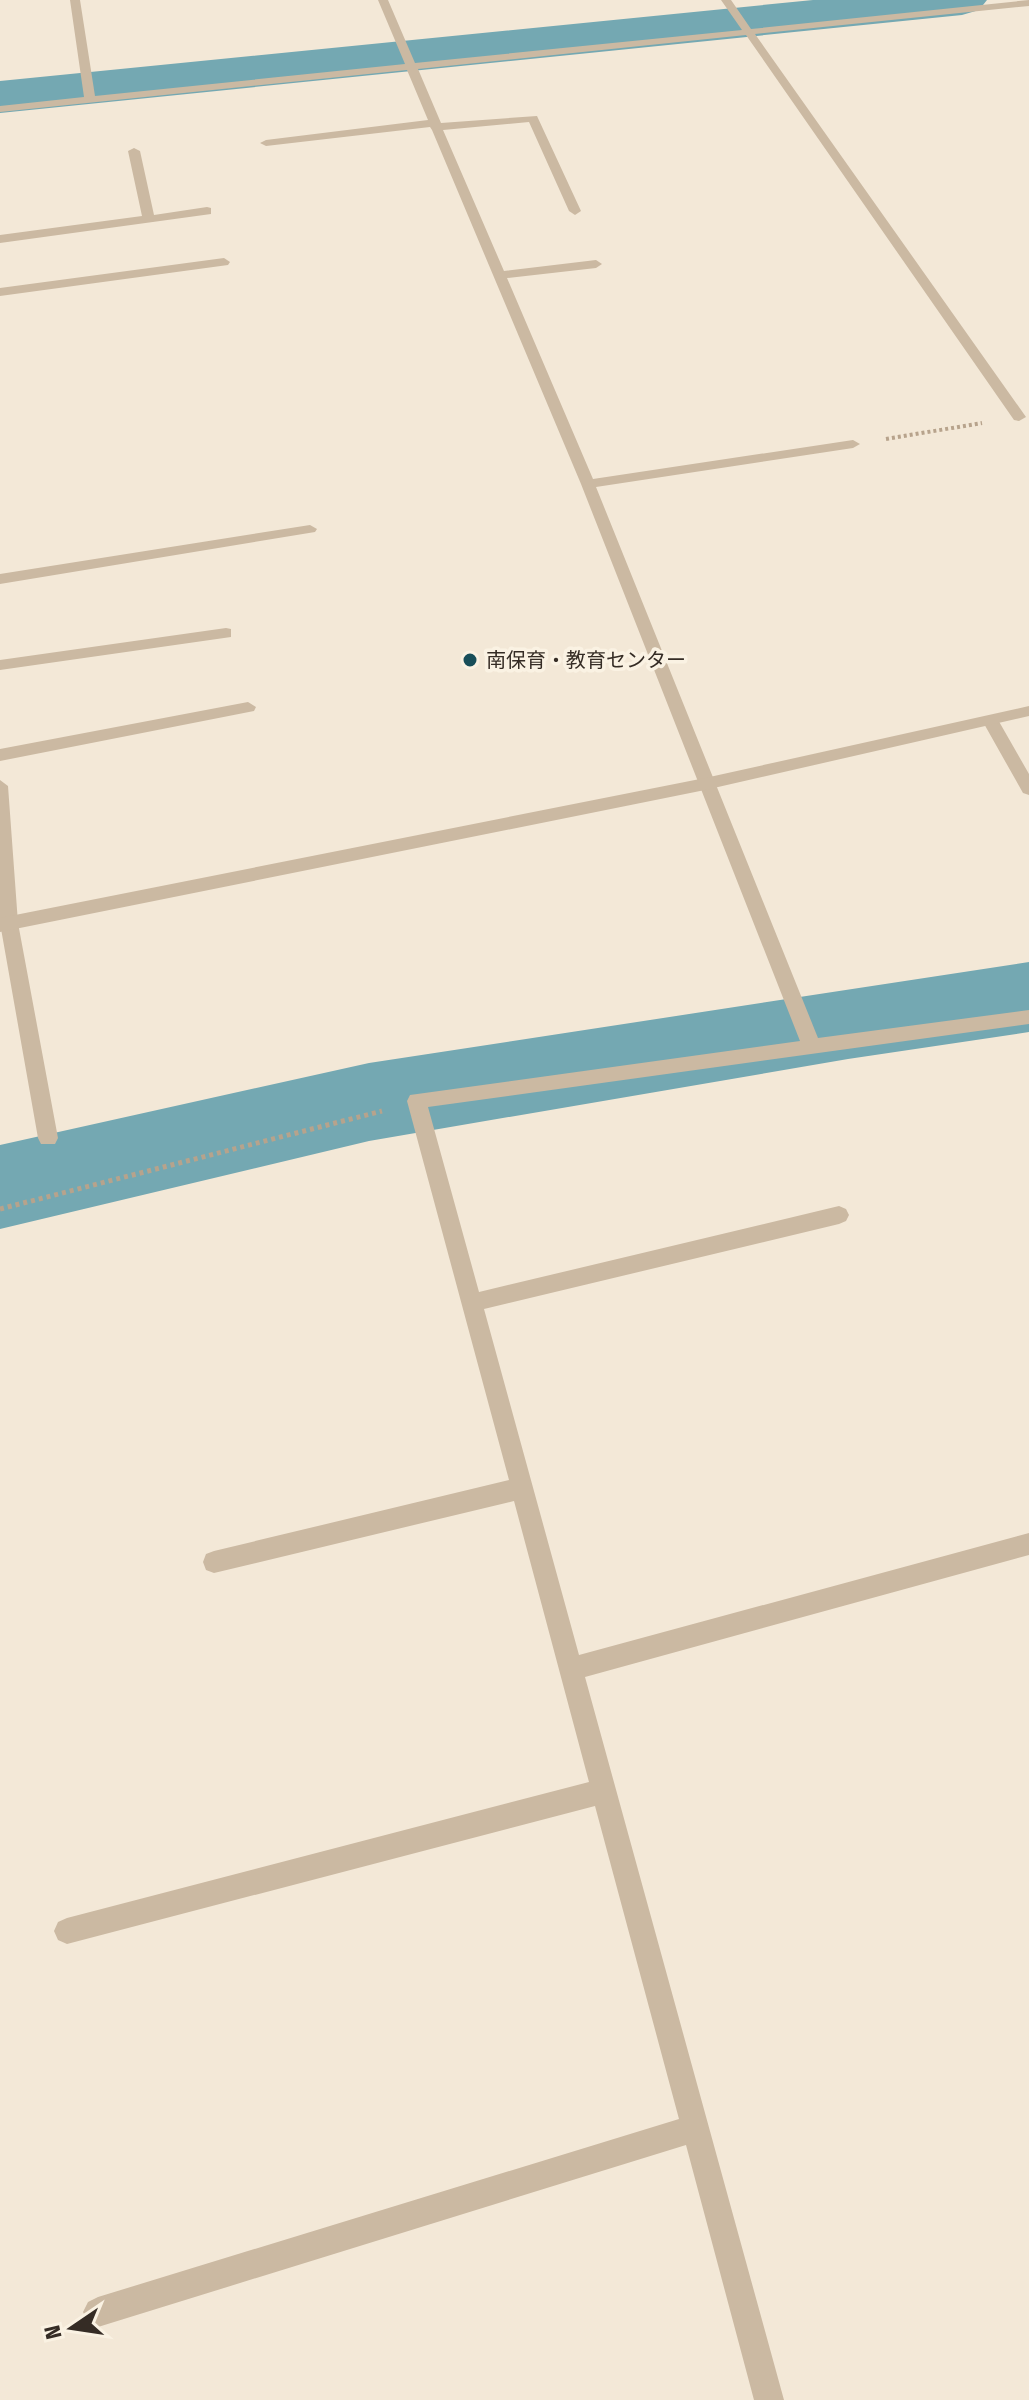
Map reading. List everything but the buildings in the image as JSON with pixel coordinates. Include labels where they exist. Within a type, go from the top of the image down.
[{"type":"street","points":[[75,0],[90,99]]},
{"type":"street","points":[[383,0],[588,484],[812,1047]]},
{"type":"street","points":[[726,0],[1019,417]]},
{"type":"street","points":[[0,109],[1029,3]]},
{"type":"street","points":[[266,143],[533,118],[575,211]]},
{"type":"street","points":[[134,151],[149,219]]},
{"type":"street","points":[[0,239],[207,211]]},
{"type":"street","points":[[0,292],[224,262]]},
{"type":"street","points":[[499,275],[596,264]]},
{"type":"street","points":[[588,484],[853,444]]},
{"type":"street","points":[[0,579],[310,529]]},
{"type":"street","points":[[0,665],[226,633]]},
{"type":"street","points":[[0,755],[248,707]]},
{"type":"street","points":[[5,924],[705,784],[1029,711]]},
{"type":"street","points":[[991,722],[1029,789]]},
{"type":"street","points":[[0,786],[5,924],[48,1138]]},
{"type":"street","points":[[769,2400],[417,1101],[1029,1017]]},
{"type":"street","points":[[471,1303],[839,1215]]},
{"type":"street","points":[[214,1562],[522,1488]]},
{"type":"street","points":[[571,1669],[1029,1544]]},
{"type":"street","points":[[67,1931],[604,1791]]},
{"type":"street","points":[[98,2312],[695,2128]]},
{"type":"path","points":[[853,444],[1019,417]]},
{"type":"path","points":[[0,1209],[417,1101]]},
{"type":"waterway","points":[[0,97],[962,0]]},
{"type":"waterway","points":[[0,1187],[369,1102],[848,1023],[1029,997]]},
{"type":"place","name":"南保育・教育センター","points":[[470,660]]}]
